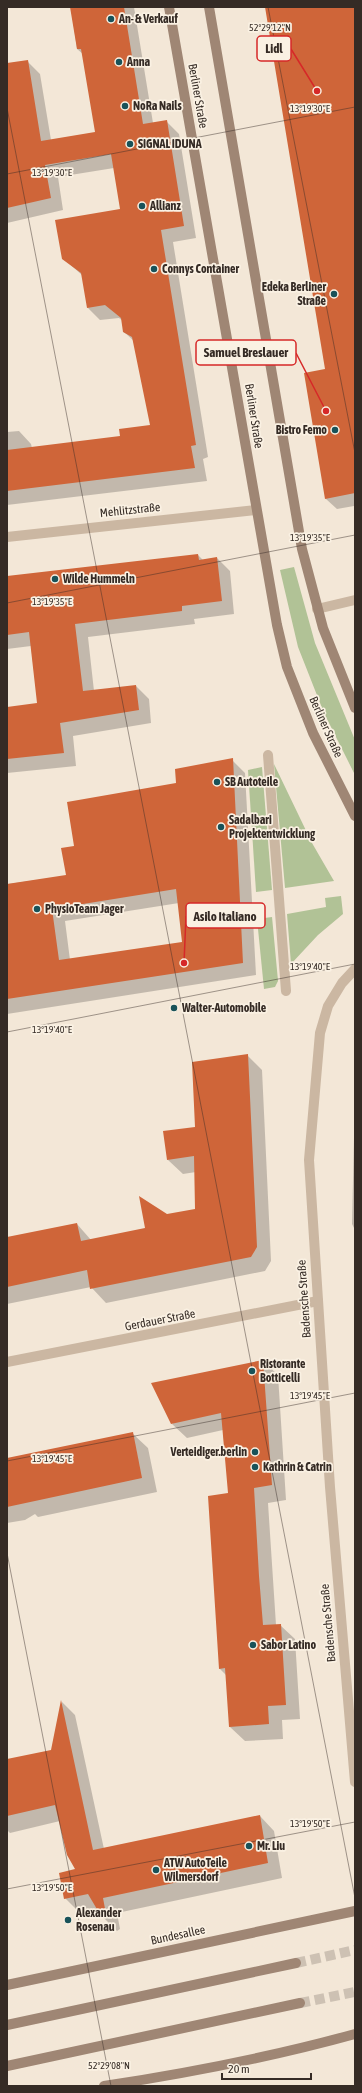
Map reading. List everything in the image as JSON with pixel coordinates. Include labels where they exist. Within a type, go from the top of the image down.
[{"type":"main road","name":"Berliner Straße","points":[[169,7],[256,510],[274,610],[287,667],[313,733],[355,816]]},
{"type":"main road","name":"Berliner Straße","points":[[209,7],[302,549],[317,609],[335,662],[355,708]]},
{"type":"main road","name":"Bundesallee","points":[[7,1985],[355,1911]]},
{"type":"main road","points":[[7,2025],[296,1963]]},
{"type":"main road","points":[[7,2066],[300,2004]]},
{"type":"main road","points":[[104,2086],[185,2074],[304,2048],[355,2034]]},
{"type":"street","name":"Mehlitzstraße","points":[[7,537],[256,510]]},
{"type":"street","points":[[317,609],[355,600]]},
{"type":"street","points":[[268,755],[286,991]]},
{"type":"street","name":"Badensche Straße","points":[[355,968],[342,983],[328,1006],[320,1034],[309,1160],[330,1487],[355,1782]]},
{"type":"street","name":"Gerdauer Straße","points":[[7,1362],[318,1302]]},
{"type":"green space","points":[[294,567],[315,643],[355,740],[355,775],[324,713],[298,647],[280,570]]},
{"type":"green space","points":[[274,764],[312,843],[334,881],[285,888]]},
{"type":"green space","points":[[262,767],[272,890],[256,892],[248,770]]},
{"type":"green space","points":[[341,896],[343,914],[318,935],[291,964],[287,914],[326,907],[325,898]]},
{"type":"green space","points":[[272,917],[278,981],[275,987],[264,989],[257,919]]},
{"type":"building","points":[[70,7],[124,7],[143,124],[167,120],[184,226],[161,230],[196,445],[191,446],[195,468],[7,491],[7,450],[120,436],[119,429],[150,425],[132,337],[123,332],[121,318],[105,305],[87,308],[81,273],[62,259],[55,220],[120,209],[111,154],[45,165],[51,198],[7,208],[7,63],[28,60],[41,141],[95,132],[81,49],[77,49]]},
{"type":"building","points":[[265,7],[355,7],[355,493],[325,499],[304,373],[325,369]]},
{"type":"building","points":[[198,554],[199,560],[217,557],[222,601],[182,606],[182,611],[75,624],[83,691],[136,685],[139,710],[60,723],[64,753],[7,759],[7,707],[37,703],[29,632],[7,635],[7,576]]},
{"type":"building","points":[[233,758],[243,963],[7,999],[7,884],[66,875],[61,848],[74,846],[67,802],[176,783],[175,769]],"holes":[[[176,889],[182,942],[59,960],[52,909]]]},
{"type":"building","points":[[248,1054],[257,1247],[251,1257],[90,1289],[87,1270],[7,1287],[7,1237],[77,1223],[81,1241],[145,1228],[139,1196],[167,1214],[195,1209],[194,1156],[167,1160],[163,1131],[195,1127],[192,1062]]},
{"type":"building","points":[[263,1360],[272,1485],[254,1488],[259,1576],[263,1625],[281,1624],[286,1705],[268,1706],[269,1724],[229,1727],[225,1668],[219,1669],[208,1496],[228,1493],[221,1413],[171,1424],[151,1383]]},
{"type":"building","points":[[133,1432],[142,1478],[7,1507],[7,1458]]},
{"type":"building","points":[[61,1700],[93,1850],[260,1815],[268,1863],[103,1898],[106,1914],[101,1916],[88,1894],[64,1899],[59,1873],[75,1869],[67,1855],[55,1805],[7,1816],[7,1759],[51,1750]]},
{"type":"tunnel","points":[[296,1963],[355,1950]]},
{"type":"tunnel","points":[[300,2003],[355,1992]]},
{"type":"place","name":"An- & Verkauf","points":[[111,19]]},
{"type":"place","name":"Anna","points":[[119,62]]},
{"type":"place","name":"Lidl","points":[[317,91]]},
{"type":"place","name":"NoRa Nails","points":[[125,106]]},
{"type":"place","name":"SIGNAL IDUNA","points":[[130,144]]},
{"type":"place","name":"Allianz","points":[[142,206]]},
{"type":"place","name":"Connys Container","points":[[154,269]]},
{"type":"place","name":"Edeka Berliner Straße","points":[[334,294]]},
{"type":"place","name":"Samuel Breslauer","points":[[326,411]]},
{"type":"place","name":"Bistro Femo","points":[[335,430]]},
{"type":"place","name":"Wilde Hummeln","points":[[55,579]]},
{"type":"place","name":"SB Autoteile","points":[[217,782]]},
{"type":"place","name":"Sadalbari Projektentwicklung","points":[[221,827]]},
{"type":"place","name":"PhysioTeam Jager","points":[[37,909]]},
{"type":"place","name":"Asilo Italiano","points":[[184,963]]},
{"type":"place","name":"Walter-Automobile","points":[[174,1008]]},
{"type":"place","name":"Ristorante Botticelli","points":[[252,1371]]},
{"type":"place","name":"Verteidiger.berlin","points":[[255,1452]]},
{"type":"place","name":"Kathrin & Catrin","points":[[255,1467]]},
{"type":"place","name":"Sabor Latino","points":[[253,1645]]},
{"type":"place","name":"Mr. Liu","points":[[249,1846]]},
{"type":"place","name":"ATW AutoTeile Wilmersdorf","points":[[156,1870]]},
{"type":"place","name":"Alexander Rosenau","points":[[68,1920]]}]
